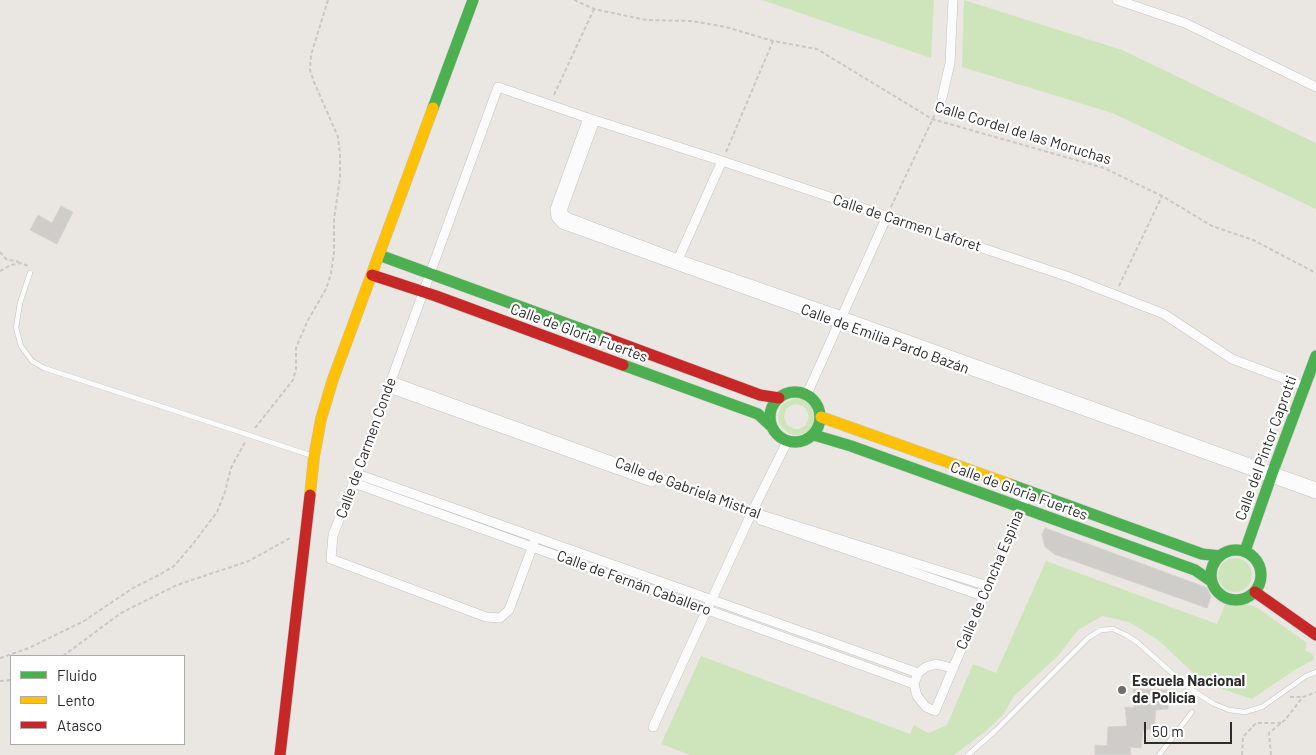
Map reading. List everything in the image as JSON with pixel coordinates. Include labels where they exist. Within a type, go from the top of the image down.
[{"type":"street","points":[[280,755],[314,456],[321,419],[333,379],[473,0]]},
{"type":"street","points":[[942,98],[950,63],[953,0]]},
{"type":"street","points":[[1117,0],[1186,23],[1316,87]]},
{"type":"street","name":"Calle de Carmen Laforet","points":[[498,87],[1068,277],[1164,314],[1232,359],[1304,386]]},
{"type":"street","name":"Calle de Carmen Conde","points":[[498,87],[356,478],[333,535],[331,559],[486,617],[500,618],[509,610],[536,537]]},
{"type":"street","name":"Calle de Emilia Pardo Bazán","points":[[592,119],[563,208],[563,214],[569,218],[677,262],[841,319],[1272,475],[1316,494]]},
{"type":"street","points":[[677,262],[722,161]]},
{"type":"street","points":[[807,394],[887,216]]},
{"type":"street","name":"Calle de Gloria Fuertes","points":[[379,255],[760,395],[779,398]]},
{"type":"street","name":"Calle de Gloria Fuertes","points":[[372,275],[758,414],[771,426]]},
{"type":"street","name":"Calle del Pintor Caprotti","points":[[1245,552],[1316,356]]},
{"type":"street","name":"Calle de Gabriela Mistral","points":[[390,384],[983,596]]},
{"type":"street","points":[[792,392],[807,394],[820,410],[821,418],[818,430],[808,440],[794,443],[787,442],[775,433],[771,426],[770,414],[774,402],[792,392]]},
{"type":"street","name":"Calle de Gloria Fuertes","points":[[821,418],[834,421],[1202,554],[1220,556]]},
{"type":"street","name":"Calle de Gloria Fuertes","points":[[814,435],[851,446],[1194,570],[1211,581]]},
{"type":"street","points":[[654,727],[751,514],[787,442]]},
{"type":"street","name":"Calle de Emilia Pardo Bazán","points":[[1272,475],[1316,486]]},
{"type":"street","name":"Calle de Fernán Caballero","points":[[356,478],[536,537],[918,673]]},
{"type":"street","name":"Calle de Fernán Caballero","points":[[356,478],[532,547],[914,684]]},
{"type":"street","name":"Calle de Concha Espina","points":[[914,684],[917,696],[926,707],[935,711],[1028,492]]},
{"type":"street","name":"Calle de Gabriela Mistral","points":[[751,514],[988,586]]},
{"type":"street","points":[[1232,550],[1245,552],[1252,556],[1261,569],[1259,585],[1255,592],[1242,600],[1226,598],[1214,588],[1211,581],[1212,567],[1215,561],[1225,552],[1232,550]]},
{"type":"street","points":[[1255,592],[1316,635]]},
{"type":"street","points":[[914,684],[918,673],[926,667],[936,664],[952,668]]},
{"type":"lane","points":[[30,273],[20,303],[16,328],[21,346],[32,361],[44,368],[314,456]]},
{"type":"lane","points":[[968,755],[995,731],[1088,638],[1101,630],[1113,629],[1126,634],[1189,688],[1214,704],[1230,710],[1245,712],[1262,707],[1306,676],[1316,672]]},
{"type":"lane","points":[[1159,755],[1192,712]]},
{"type":"path","points":[[0,658],[29,648],[84,621],[133,588],[174,566],[217,512],[226,492],[230,468],[249,435],[293,380],[296,369],[296,348],[307,322],[326,289],[331,274],[334,252],[334,219],[340,178],[338,138],[310,70],[311,55],[328,0]]},
{"type":"path","name":"Calle Cordel de las Moruchas","points":[[574,0],[594,9],[646,20],[700,22],[726,27],[773,41],[816,49],[932,119],[1104,168],[1162,196],[1212,226],[1253,240],[1316,273]]},
{"type":"path","points":[[551,105],[555,92],[594,9]]},
{"type":"path","points":[[722,161],[773,41]]},
{"type":"path","points":[[887,216],[942,98]]},
{"type":"path","points":[[1115,295],[1162,196]]},
{"type":"path","points":[[0,252],[6,259],[28,266],[30,273]]},
{"type":"path","points":[[0,271],[11,265],[21,263]]},
{"type":"path","points":[[65,655],[121,613],[177,585],[249,562],[295,535],[306,533]]},
{"type":"path","points":[[1271,755],[1269,733],[1281,723],[1303,697],[1316,692]]},
{"type":"path","points":[[1242,755],[1243,737],[1256,724],[1281,723]]},
{"type":"green space","points":[[762,0],[934,0],[931,58]]},
{"type":"green space","points":[[964,0],[1122,50],[1316,143],[1316,209],[1112,113],[962,67]]},
{"type":"green space","points":[[797,398],[803,399],[812,407],[815,418],[810,429],[805,433],[793,435],[787,432],[779,423],[779,411],[787,401]],"holes":[[[796,404],[803,406],[809,417],[806,425],[799,429],[794,429],[787,425],[784,417],[786,409]]]},
{"type":"green space","points":[[1235,558],[1247,563],[1252,575],[1247,587],[1235,592],[1223,587],[1218,575],[1223,563]]},
{"type":"green space","points":[[1046,561],[1217,624],[1226,602],[1255,606],[1307,643],[1305,650],[1312,654],[1315,659],[1293,671],[1252,699],[1204,683],[1158,640],[1129,622],[1102,616],[1078,630],[1058,656],[1014,696],[1003,715],[986,731],[954,755],[690,755],[661,744],[701,656],[910,734],[914,725],[928,733],[947,725],[973,664],[996,673]]},
{"type":"building","points":[[61,206],[73,212],[57,244],[30,230],[38,215],[52,223]]},
{"type":"building","points":[[1045,528],[1205,587],[1211,597],[1207,608],[1054,554],[1045,547],[1042,535]]},
{"type":"building","points":[[1133,689],[1169,690],[1168,709],[1156,710],[1154,729],[1143,730],[1141,748],[1130,747],[1131,755],[1095,755],[1095,745],[1107,746],[1108,727],[1127,726],[1125,707],[1134,708]]},
{"type":"traffic: fast","points":[[433,108],[473,0]]},
{"type":"traffic: fast","points":[[379,255],[606,338]]},
{"type":"traffic: fast","points":[[1245,551],[1316,356]]},
{"type":"traffic: fast","points":[[623,365],[758,414],[771,426]]},
{"type":"traffic: fast","points":[[800,392],[813,399],[819,407],[820,417],[819,427],[813,435],[805,441],[790,442],[777,435],[771,427],[770,412],[777,399],[785,393],[800,392]]},
{"type":"traffic: fast","points":[[814,435],[851,446],[1195,570],[1211,581]]},
{"type":"traffic: fast","points":[[1009,484],[1202,554],[1220,556]]},
{"type":"traffic: fast","points":[[1231,550],[1241,550],[1254,557],[1261,570],[1261,575],[1261,580],[1254,593],[1241,600],[1231,600],[1222,596],[1215,589],[1211,580],[1211,570],[1215,561],[1222,554],[1231,550]]},
{"type":"traffic: slow","points":[[310,495],[321,419],[333,379],[433,108]]},
{"type":"traffic: slow","points":[[821,417],[1009,484]]},
{"type":"traffic: jam","points":[[372,275],[436,296],[623,365]]},
{"type":"traffic: jam","points":[[606,338],[760,395],[779,398]]},
{"type":"traffic: jam","points":[[280,755],[310,495]]},
{"type":"traffic: jam","points":[[1255,592],[1316,635]]},
{"type":"place","name":"Escuela Nacional de Policía","points":[[1122,690]]}]
